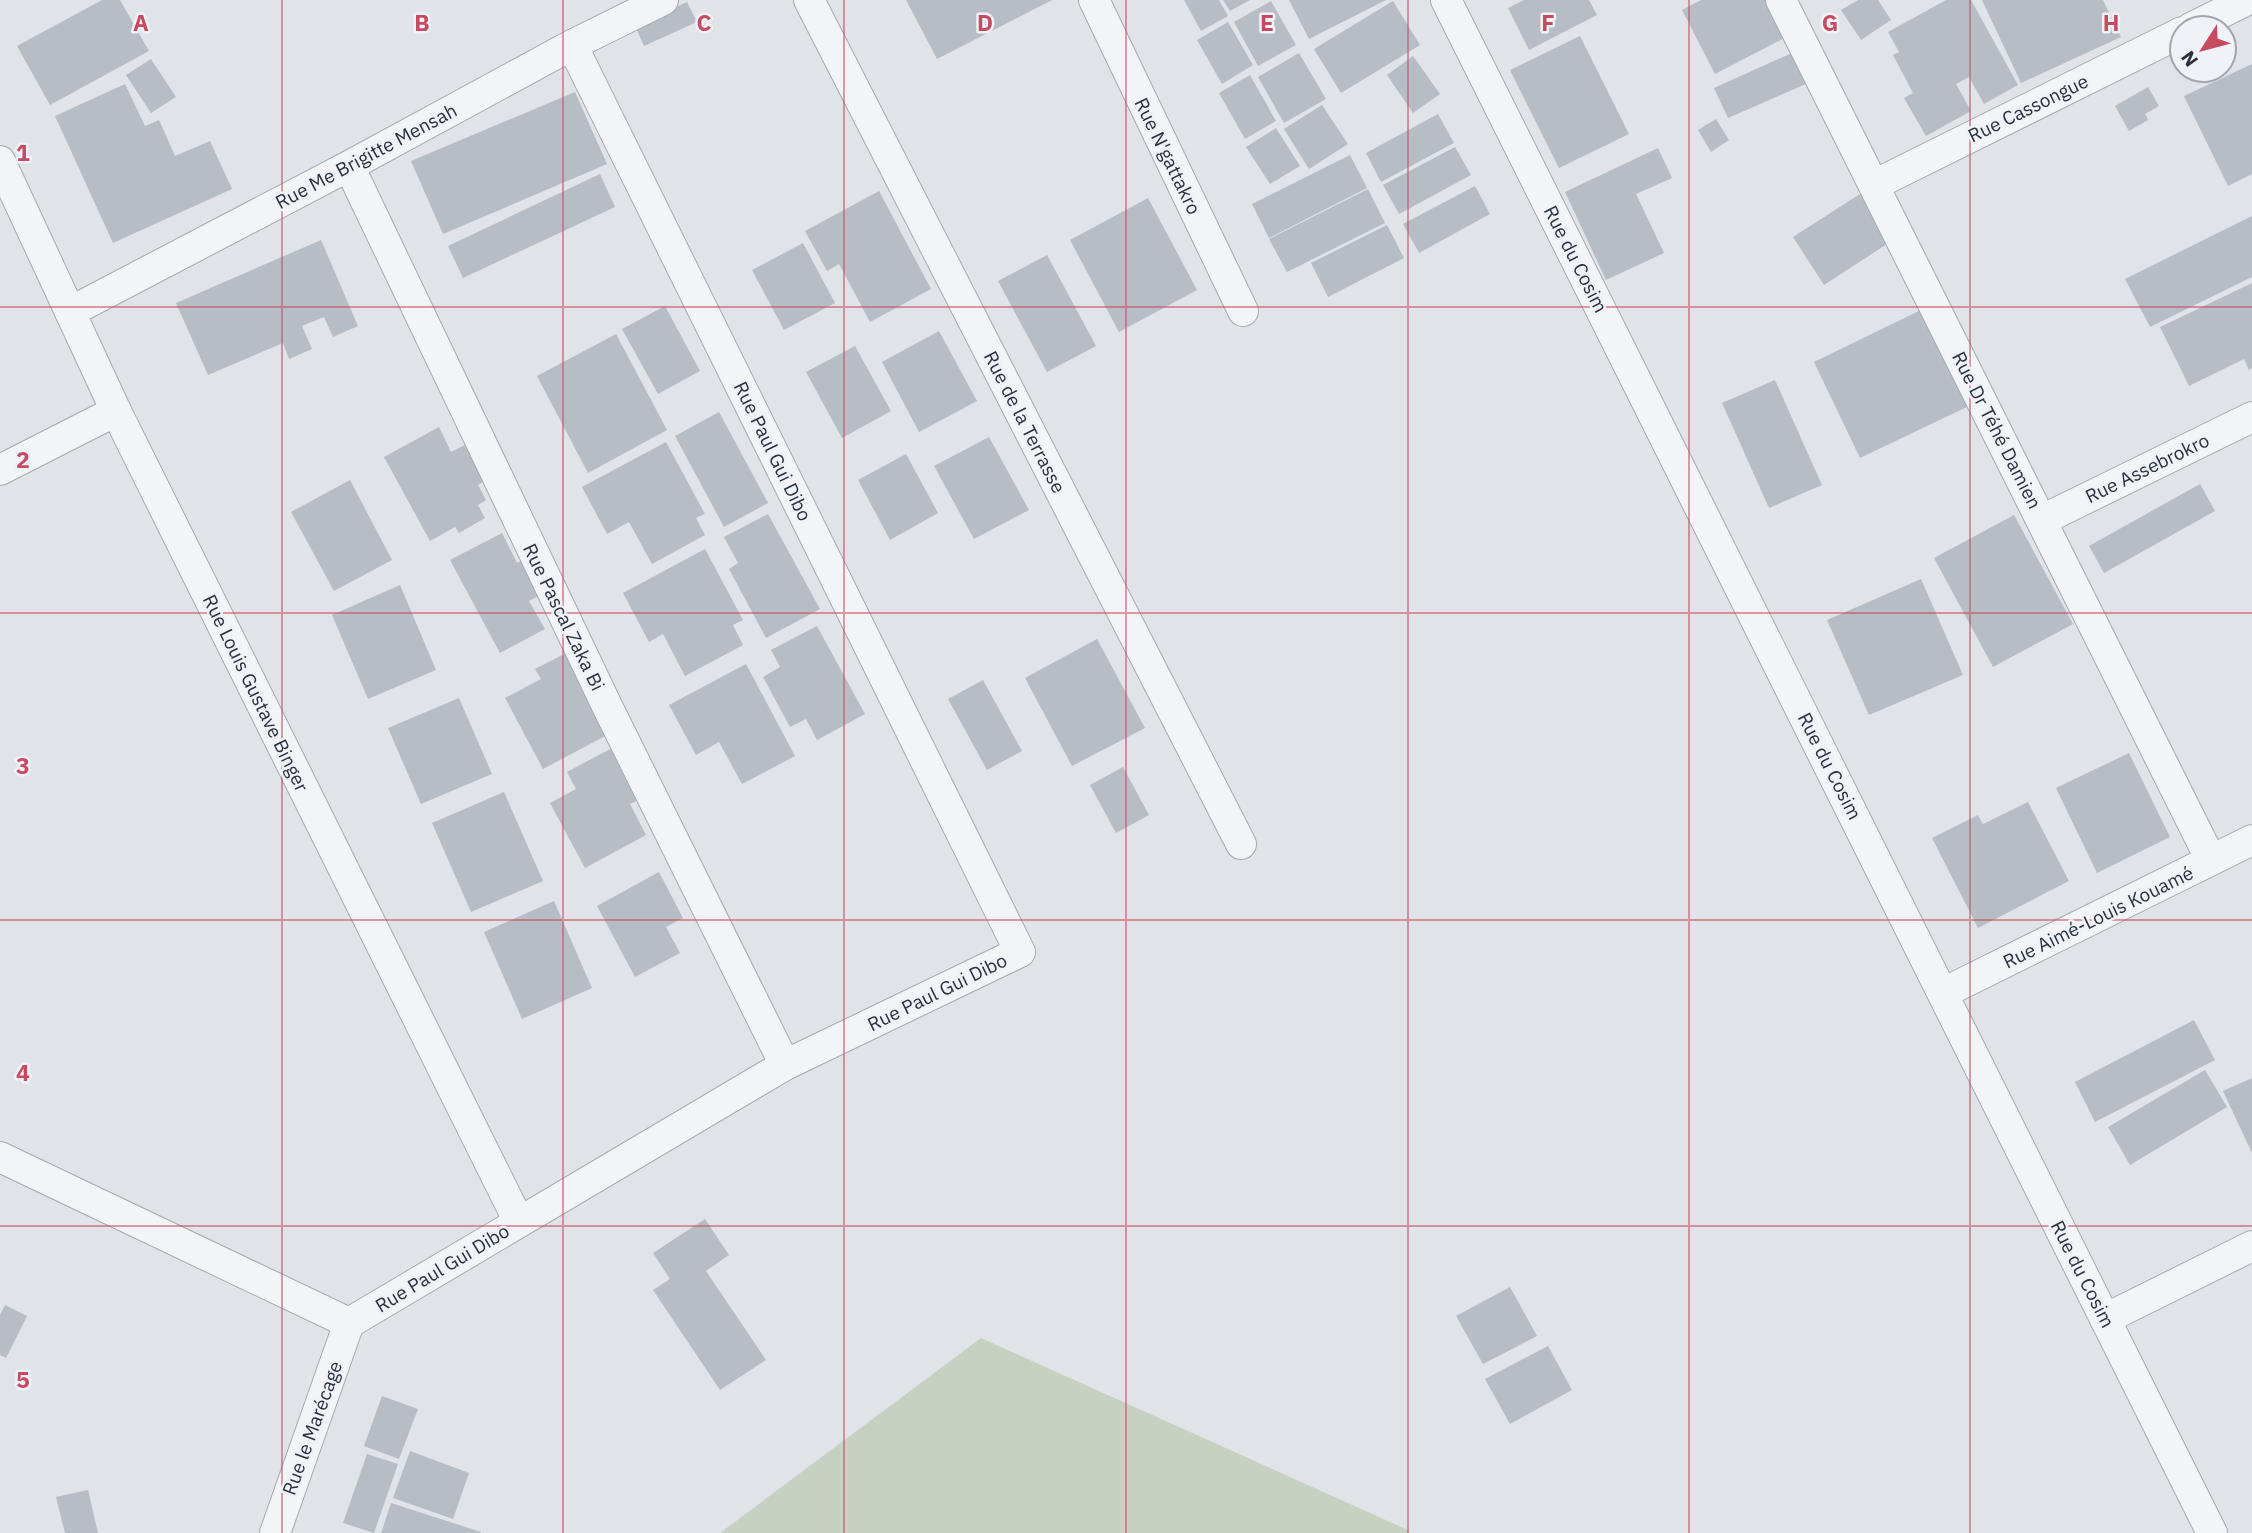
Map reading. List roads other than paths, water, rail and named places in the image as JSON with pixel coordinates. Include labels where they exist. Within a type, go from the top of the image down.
[{"type":"street","name":"Rue Me Brigitte Mensah","points":[[70,312],[349,166],[572,45],[663,0]]},
{"type":"street","name":"Rue de la Terrasse","points":[[809,0],[1241,844]]},
{"type":"street","name":"Rue N'gattakro","points":[[1094,0],[1243,311]]},
{"type":"street","name":"Rue du Cosim","points":[[1446,0],[2212,1533]]},
{"type":"street","name":"Rue Dr Téhé Damien","points":[[1781,0],[2211,860]]},
{"type":"street","points":[[2218,14],[2247,0]]},
{"type":"street","name":"Rue Cassongue","points":[[1874,185],[2168,39]]},
{"type":"street","name":"Rue Paul Gui Dibo","points":[[349,1323],[785,1065],[1020,952],[572,45]]},
{"type":"street","name":"Rue Louis Gustave Binger","points":[[0,161],[116,411],[519,1222]]},
{"type":"street","name":"Rue Pascal Zaka Bi","points":[[349,166],[602,695],[785,1065]]},
{"type":"street","points":[[0,470],[116,411]]},
{"type":"street","name":"Rue Assebrokro","points":[[2042,520],[2252,417]]},
{"type":"street","name":"Rue Aimé-Louis Kouamé","points":[[1943,993],[2252,840]]},
{"type":"street","points":[[0,1157],[349,1323]]},
{"type":"street","points":[[2105,1319],[2252,1246]]},
{"type":"street","name":"Rue le Marécage","points":[[275,1533],[349,1323]]}]
